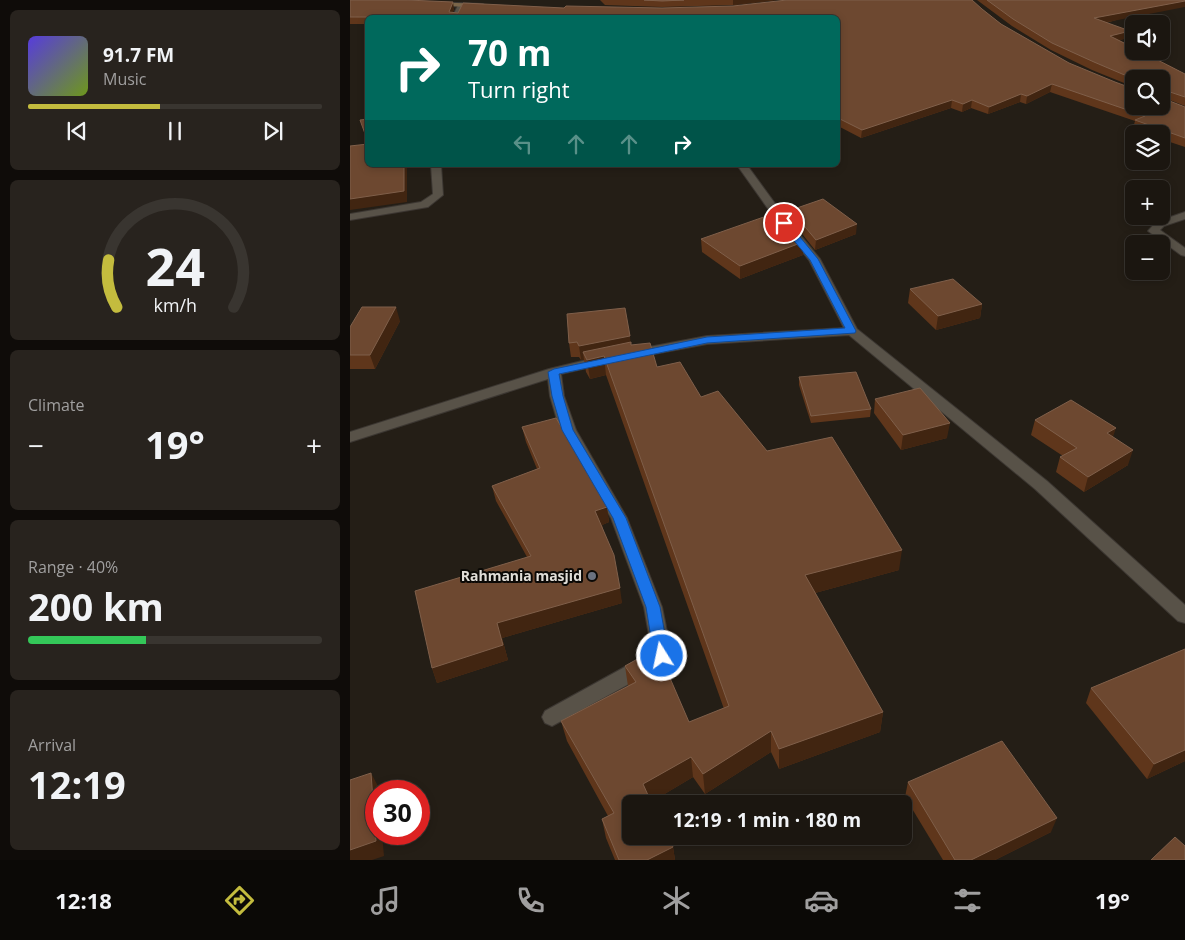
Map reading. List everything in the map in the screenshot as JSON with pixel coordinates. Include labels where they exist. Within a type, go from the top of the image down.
[{"type":"main road","points":[[424,3],[492,6]]},
{"type":"street","points":[[456,15],[461,4]]},
{"type":"street","points":[[350,216],[424,206],[438,195],[436,167]]},
{"type":"street","points":[[743,167],[775,211],[814,259],[852,331],[1042,485],[1185,616]]},
{"type":"street","points":[[1185,215],[1160,224],[1154,231],[1185,253]]},
{"type":"street","points":[[350,437],[554,372],[707,340],[852,331]]},
{"type":"street","points":[[552,717],[662,656],[650,598],[619,518],[568,430],[557,396],[554,372]]},
{"type":"building","points":[[350,0],[453,2],[449,12],[458,13],[463,3],[564,8],[566,6],[662,8],[733,6],[787,0],[972,0],[1001,24],[1069,63],[1125,86],[1125,109],[1052,84],[1027,96],[1021,94],[989,107],[972,100],[963,104],[952,100],[862,130],[840,119],[840,15],[365,15],[365,17],[350,17]]},
{"type":"building","points":[[644,0],[684,0],[662,1]]},
{"type":"building","points":[[987,0],[1185,0],[1094,18],[1125,29],[1125,32],[1110,36],[1125,44],[1125,60],[1158,60],[1185,74],[1185,97],[1170,92],[1170,70],[1125,70],[1125,75],[1052,43],[1013,19]]},
{"type":"building","points":[[1170,101],[1185,107],[1185,138],[1170,133],[1170,125],[1149,125],[1135,120],[1145,116],[1142,115],[1170,115]]},
{"type":"building","points":[[365,119],[365,134],[360,120]]},
{"type":"building","points":[[365,144],[365,167],[404,167],[404,191],[350,199],[350,146]]},
{"type":"building","points":[[823,199],[857,224],[816,240],[791,210]]},
{"type":"building","points":[[778,212],[803,242],[740,266],[701,239]]},
{"type":"building","points":[[953,279],[982,304],[938,316],[910,289]]},
{"type":"building","points":[[362,307],[396,307],[370,355],[350,355],[350,327]]},
{"type":"building","points":[[625,308],[630,336],[579,346],[577,342],[569,343],[567,314]]},
{"type":"building","points":[[631,342],[631,345],[650,343],[657,367],[680,362],[701,397],[718,391],[767,451],[832,437],[902,550],[805,575],[883,712],[779,749],[771,731],[703,774],[691,757],[643,784],[648,795],[622,795],[622,845],[672,845],[673,847],[647,860],[619,860],[602,819],[614,813],[561,721],[636,682],[625,666],[657,648],[689,722],[729,706],[604,356],[587,360],[583,352]]},
{"type":"building","points":[[856,372],[871,409],[811,416],[799,377]]},
{"type":"building","points":[[920,388],[950,423],[903,435],[875,399]]},
{"type":"building","points":[[1071,400],[1116,428],[1107,433],[1133,450],[1088,477],[1060,457],[1077,448],[1035,420]]},
{"type":"building","points":[[556,418],[606,502],[607,507],[595,511],[614,555],[620,588],[497,623],[503,645],[432,668],[415,591],[531,556],[492,486],[540,468],[522,427]]},
{"type":"building","points":[[1185,649],[1185,750],[1154,764],[1091,688]]},
{"type":"building","points":[[1002,741],[1057,818],[971,860],[955,860],[908,782]]},
{"type":"building","points":[[371,773],[372,780],[365,780],[365,845],[350,850],[350,780]]},
{"type":"building","points":[[1175,837],[1185,846],[1185,860],[1151,860]]},
{"type":"place","name":"Rahmania masjid","points":[[592,576]]},
{"type":"route","points":[[662,656],[653,607],[619,518],[568,430],[557,396],[554,372],[611,358],[707,340],[852,331],[814,259],[784,223]]}]
